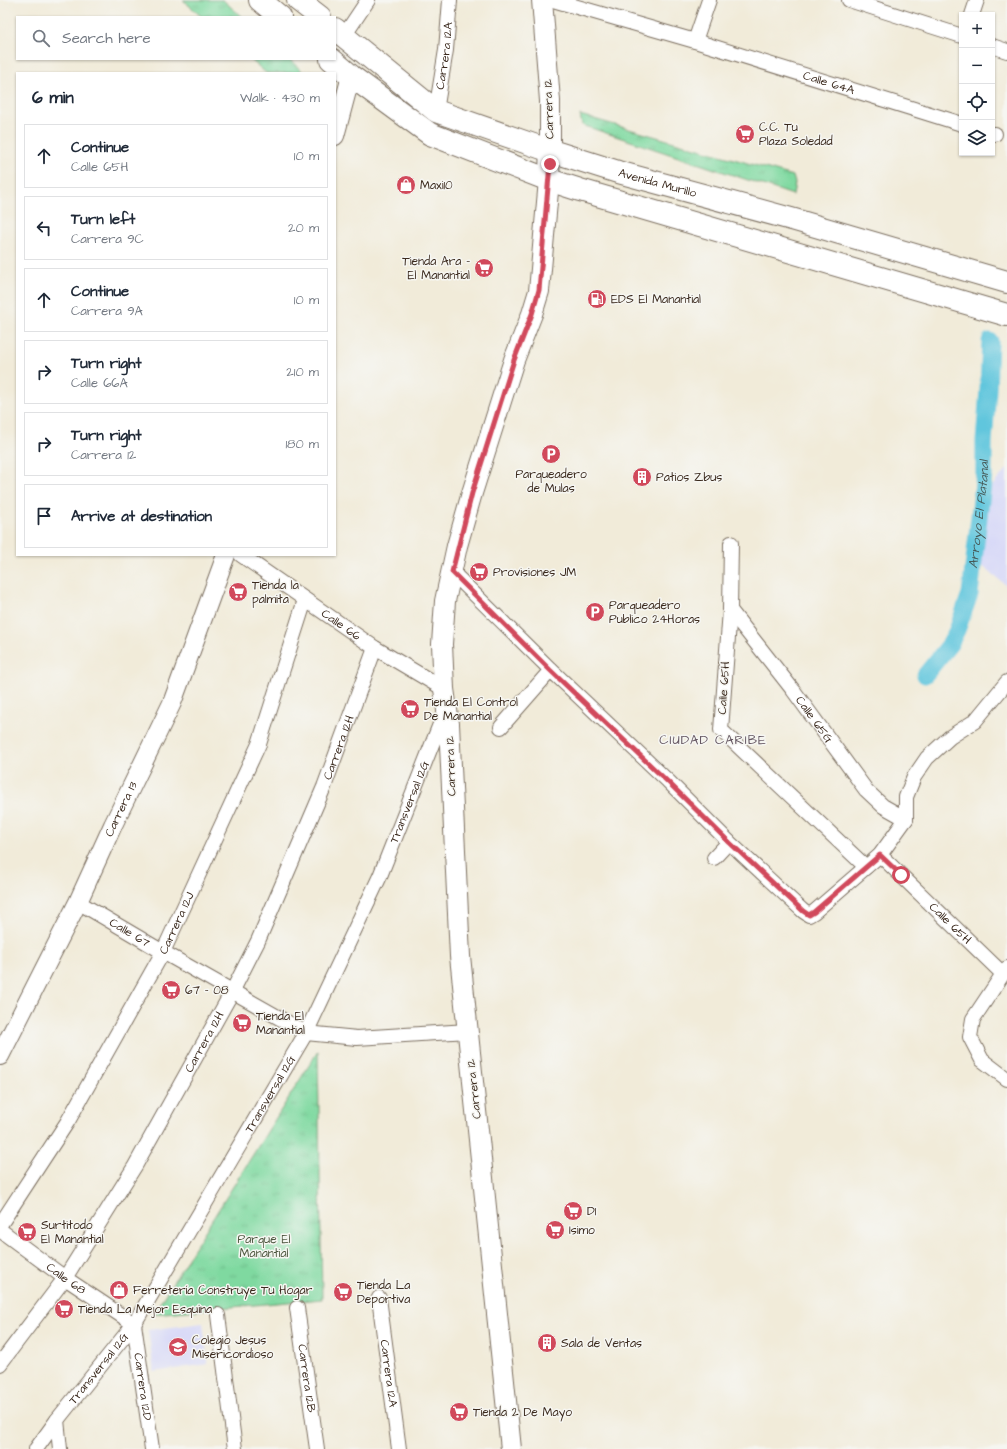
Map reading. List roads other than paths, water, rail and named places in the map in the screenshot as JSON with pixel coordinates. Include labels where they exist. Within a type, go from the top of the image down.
[{"type":"main road","points":[[260,0],[279,16]]},
{"type":"main road","points":[[298,0],[319,16]]},
{"type":"main road","name":"Carrera 12","points":[[511,1449],[460,956],[449,724],[442,644],[445,601],[472,493],[514,360],[532,314],[539,290],[549,180],[550,150],[550,102],[542,0]]},
{"type":"main road","name":"Avenida Murillo","points":[[339,33],[436,111],[618,172],[795,220],[1007,282]]},
{"type":"main road","points":[[332,60],[351,76],[430,134],[549,180],[1007,314]]},
{"type":"street","points":[[339,33],[368,0]]},
{"type":"street","name":"Carrera 12A","points":[[436,111],[446,50],[450,0]]},
{"type":"street","name":"Calle 64A","points":[[553,0],[695,41],[959,123]]},
{"type":"street","points":[[695,41],[708,0]]},
{"type":"street","points":[[849,0],[887,6],[959,35]]},
{"type":"street","points":[[973,12],[977,0]]},
{"type":"street","points":[[995,47],[1007,51]]},
{"type":"street","points":[[336,132],[351,76]]},
{"type":"street","name":"Calle 65H","points":[[731,543],[730,610],[721,730],[866,867]]},
{"type":"street","name":"Carrera 13","points":[[0,1056],[78,902],[113,825],[172,703],[226,556]]},
{"type":"street","name":"Calle 66","points":[[242,556],[446,698]]},
{"type":"street","points":[[452,572],[550,670],[729,842],[809,915],[880,855],[906,819],[906,797],[914,777],[927,758],[950,737],[976,721],[1007,682]]},
{"type":"street","name":"Carrera 12J","points":[[0,1225],[68,1121],[163,952],[260,744],[305,600]]},
{"type":"street","name":"Calle 65G","points":[[730,610],[793,690],[866,790],[883,806],[906,819]]},
{"type":"street","name":"Carrera 12H","points":[[0,1364],[66,1278],[135,1166],[232,992],[258,941],[324,787],[375,648]]},
{"type":"street","points":[[501,727],[550,670]]},
{"type":"street","name":"Transversal 12G","points":[[36,1449],[57,1420],[134,1324],[306,1033],[380,876],[446,698]]},
{"type":"street","points":[[714,858],[729,842]]},
{"type":"street","name":"Calle 65H","points":[[880,855],[1005,971]]},
{"type":"street","name":"Calle 67","points":[[78,902],[232,992],[306,1033]]},
{"type":"street","points":[[1005,971],[972,1019],[970,1037],[982,1060],[1007,1079]]},
{"type":"street","points":[[306,1033],[357,1038],[468,1031]]},
{"type":"street","name":"Calle 68","points":[[0,1230],[66,1278],[134,1324]]},
{"type":"street","name":"Carrera 12A","points":[[379,1298],[398,1449]]},
{"type":"street","name":"Carrera 12B","points":[[297,1308],[317,1449]]},
{"type":"street","points":[[218,1316],[234,1449]]},
{"type":"street","name":"Carrera 12D","points":[[134,1324],[152,1449]]},
{"type":"street","points":[[57,1420],[60,1449]]},
{"type":"waterway","name":"Arroyo El Platanal","points":[[925,675],[950,644],[957,630],[970,594],[984,475],[984,442],[990,341]]},
{"type":"place","name":"C.C. Tu Plaza Soledad","points":[[745,134]]},
{"type":"place","name":"Maxi10","points":[[406,185]]},
{"type":"place","name":"Tienda Ara - El Manantial","points":[[484,268]]},
{"type":"place","name":"EDS El Manantial","points":[[597,299]]},
{"type":"place","name":"Parqueadero de Mulas","points":[[551,454]]},
{"type":"place","name":"Patios Zbus","points":[[642,477]]},
{"type":"place","name":"Provisiones JM","points":[[479,572]]},
{"type":"place","name":"Tienda la palmita","points":[[238,592]]},
{"type":"place","name":"Parqueadero Publico 24Horas","points":[[595,612]]},
{"type":"place","name":"Tienda El Control De Manantial","points":[[410,709]]},
{"type":"place","name":"67 - 08","points":[[171,990]]},
{"type":"place","name":"Tienda El Manantial","points":[[242,1023]]},
{"type":"place","name":"D1","points":[[573,1211]]},
{"type":"place","name":"Isimo","points":[[555,1230]]},
{"type":"place","name":"Surtitodo El Manantial","points":[[27,1232]]},
{"type":"place","name":"Ferretería Construye Tu Hogar","points":[[119,1290]]},
{"type":"place","name":"Tienda La Deportiva","points":[[343,1292]]},
{"type":"place","name":"Tienda La Mejor Esquina","points":[[64,1309]]},
{"type":"place","name":"Sala de Ventas","points":[[547,1343]]},
{"type":"place","name":"Colegio Jesus Misericordioso","points":[[178,1347]]},
{"type":"place","name":"Tienda 2 De Mayo","points":[[459,1412]]},
{"type":"district","name":"CIUDAD CARIBE","points":[[713,740]]},
{"type":"park label","name":"Parque El Manantial","points":[[264,1246]]}]
